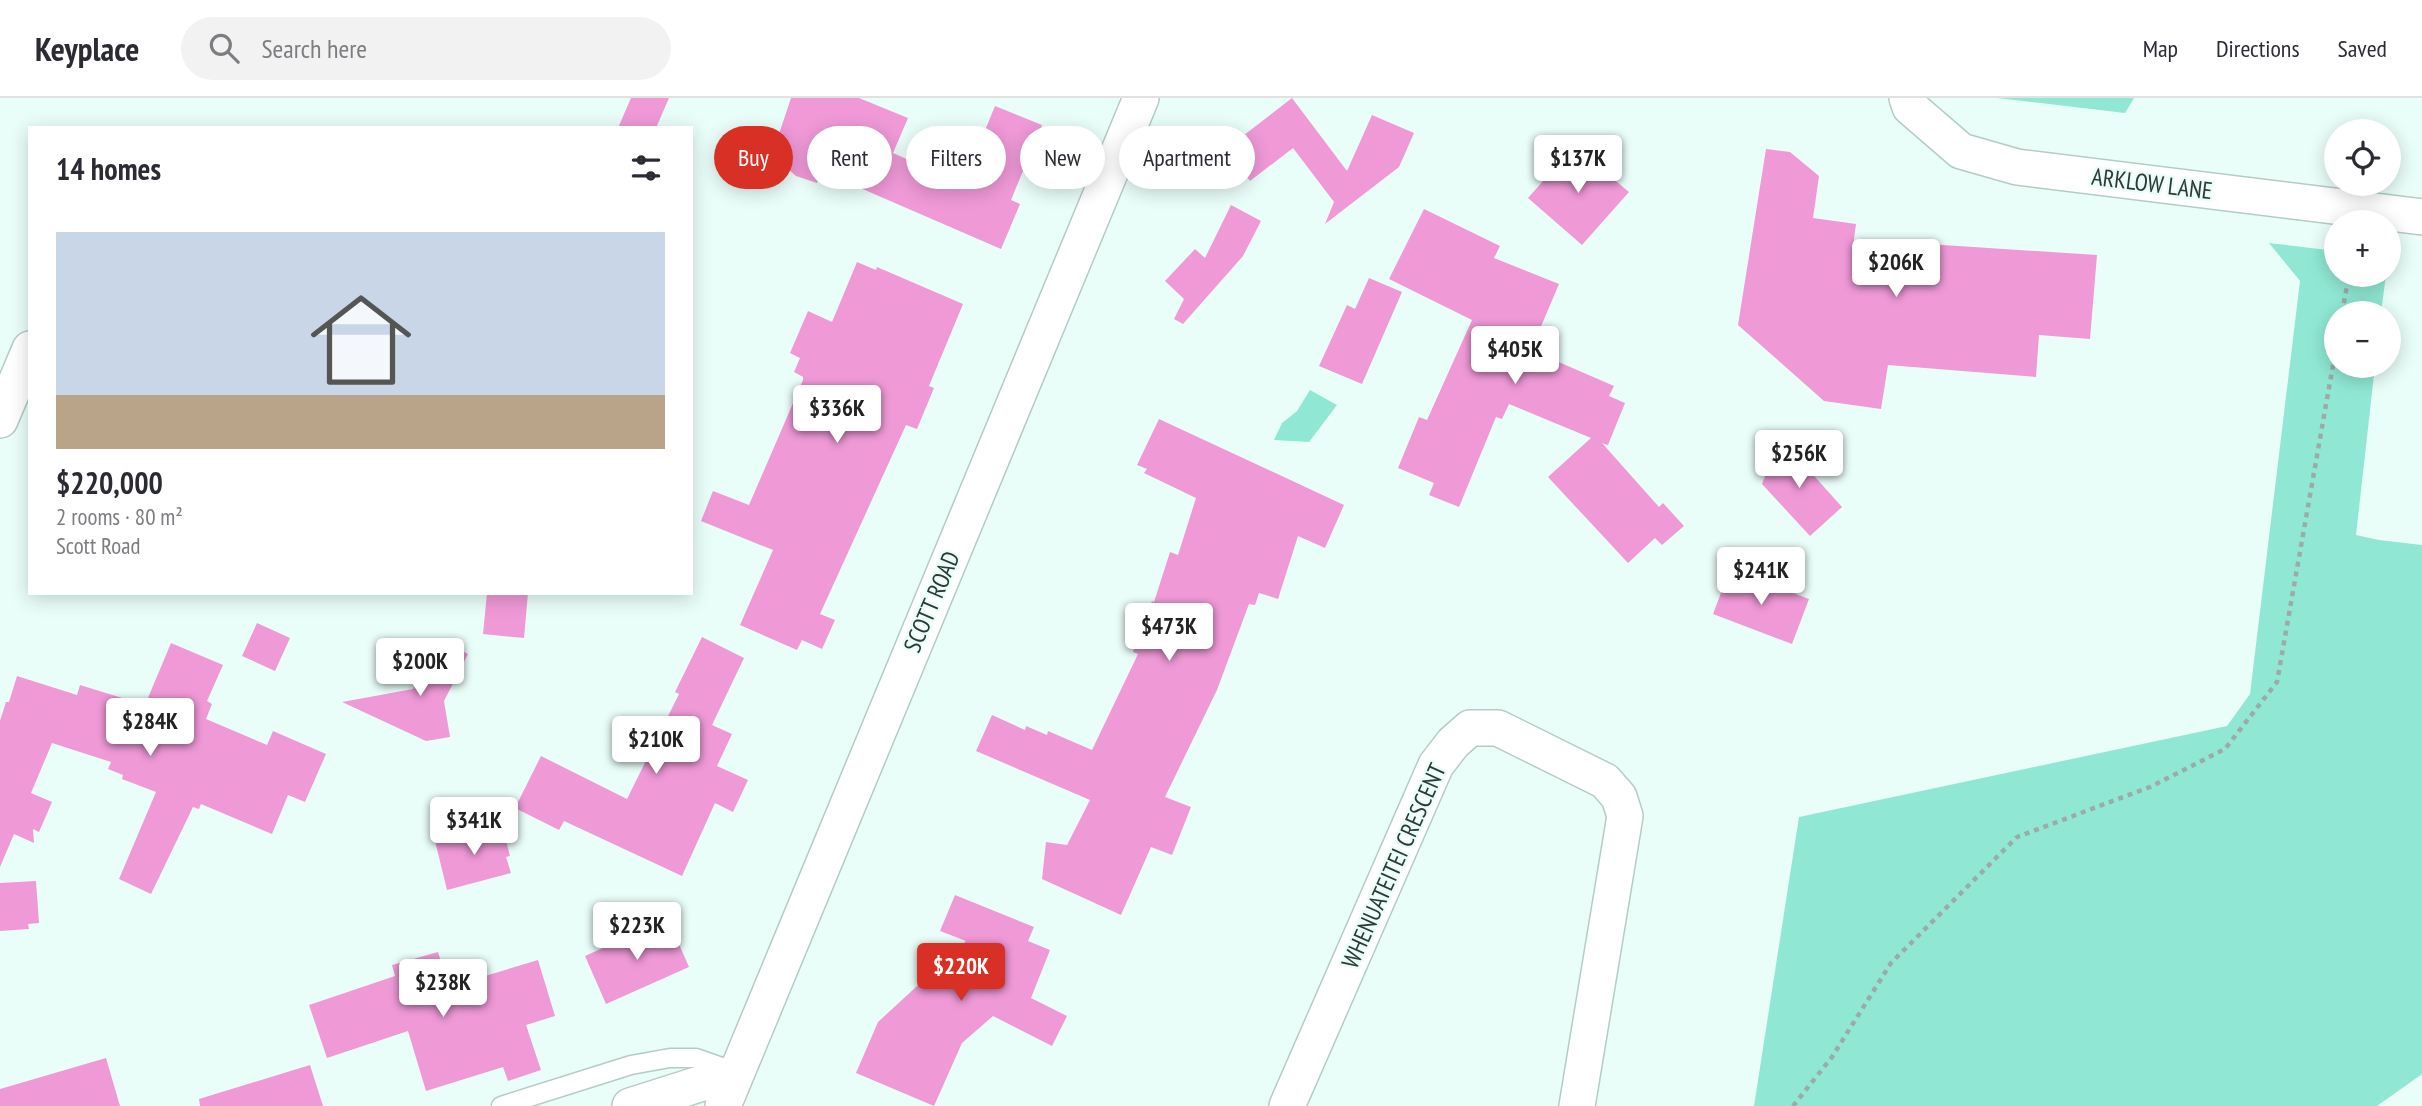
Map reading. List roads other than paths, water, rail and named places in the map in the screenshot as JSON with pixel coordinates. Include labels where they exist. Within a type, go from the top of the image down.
[{"type":"street","name":"SCOTT ROAD","points":[[723,1106],[1141,98]]},
{"type":"street","name":"ARKLOW LANE","points":[[1907,98],[1910,107],[1961,151],[2017,167],[2422,217]]},
{"type":"street","points":[[0,421],[28,354]]},
{"type":"street","name":"WHENUATEITEI CRESCENT","points":[[1287,1106],[1436,765],[1453,743],[1470,728],[1499,728],[1605,781],[1619,797],[1625,816],[1577,1106]]},
{"type":"street","points":[[630,1106],[737,1072]]},
{"type":"lane","points":[[501,1106],[631,1065],[670,1058],[696,1058],[737,1072]]}]
